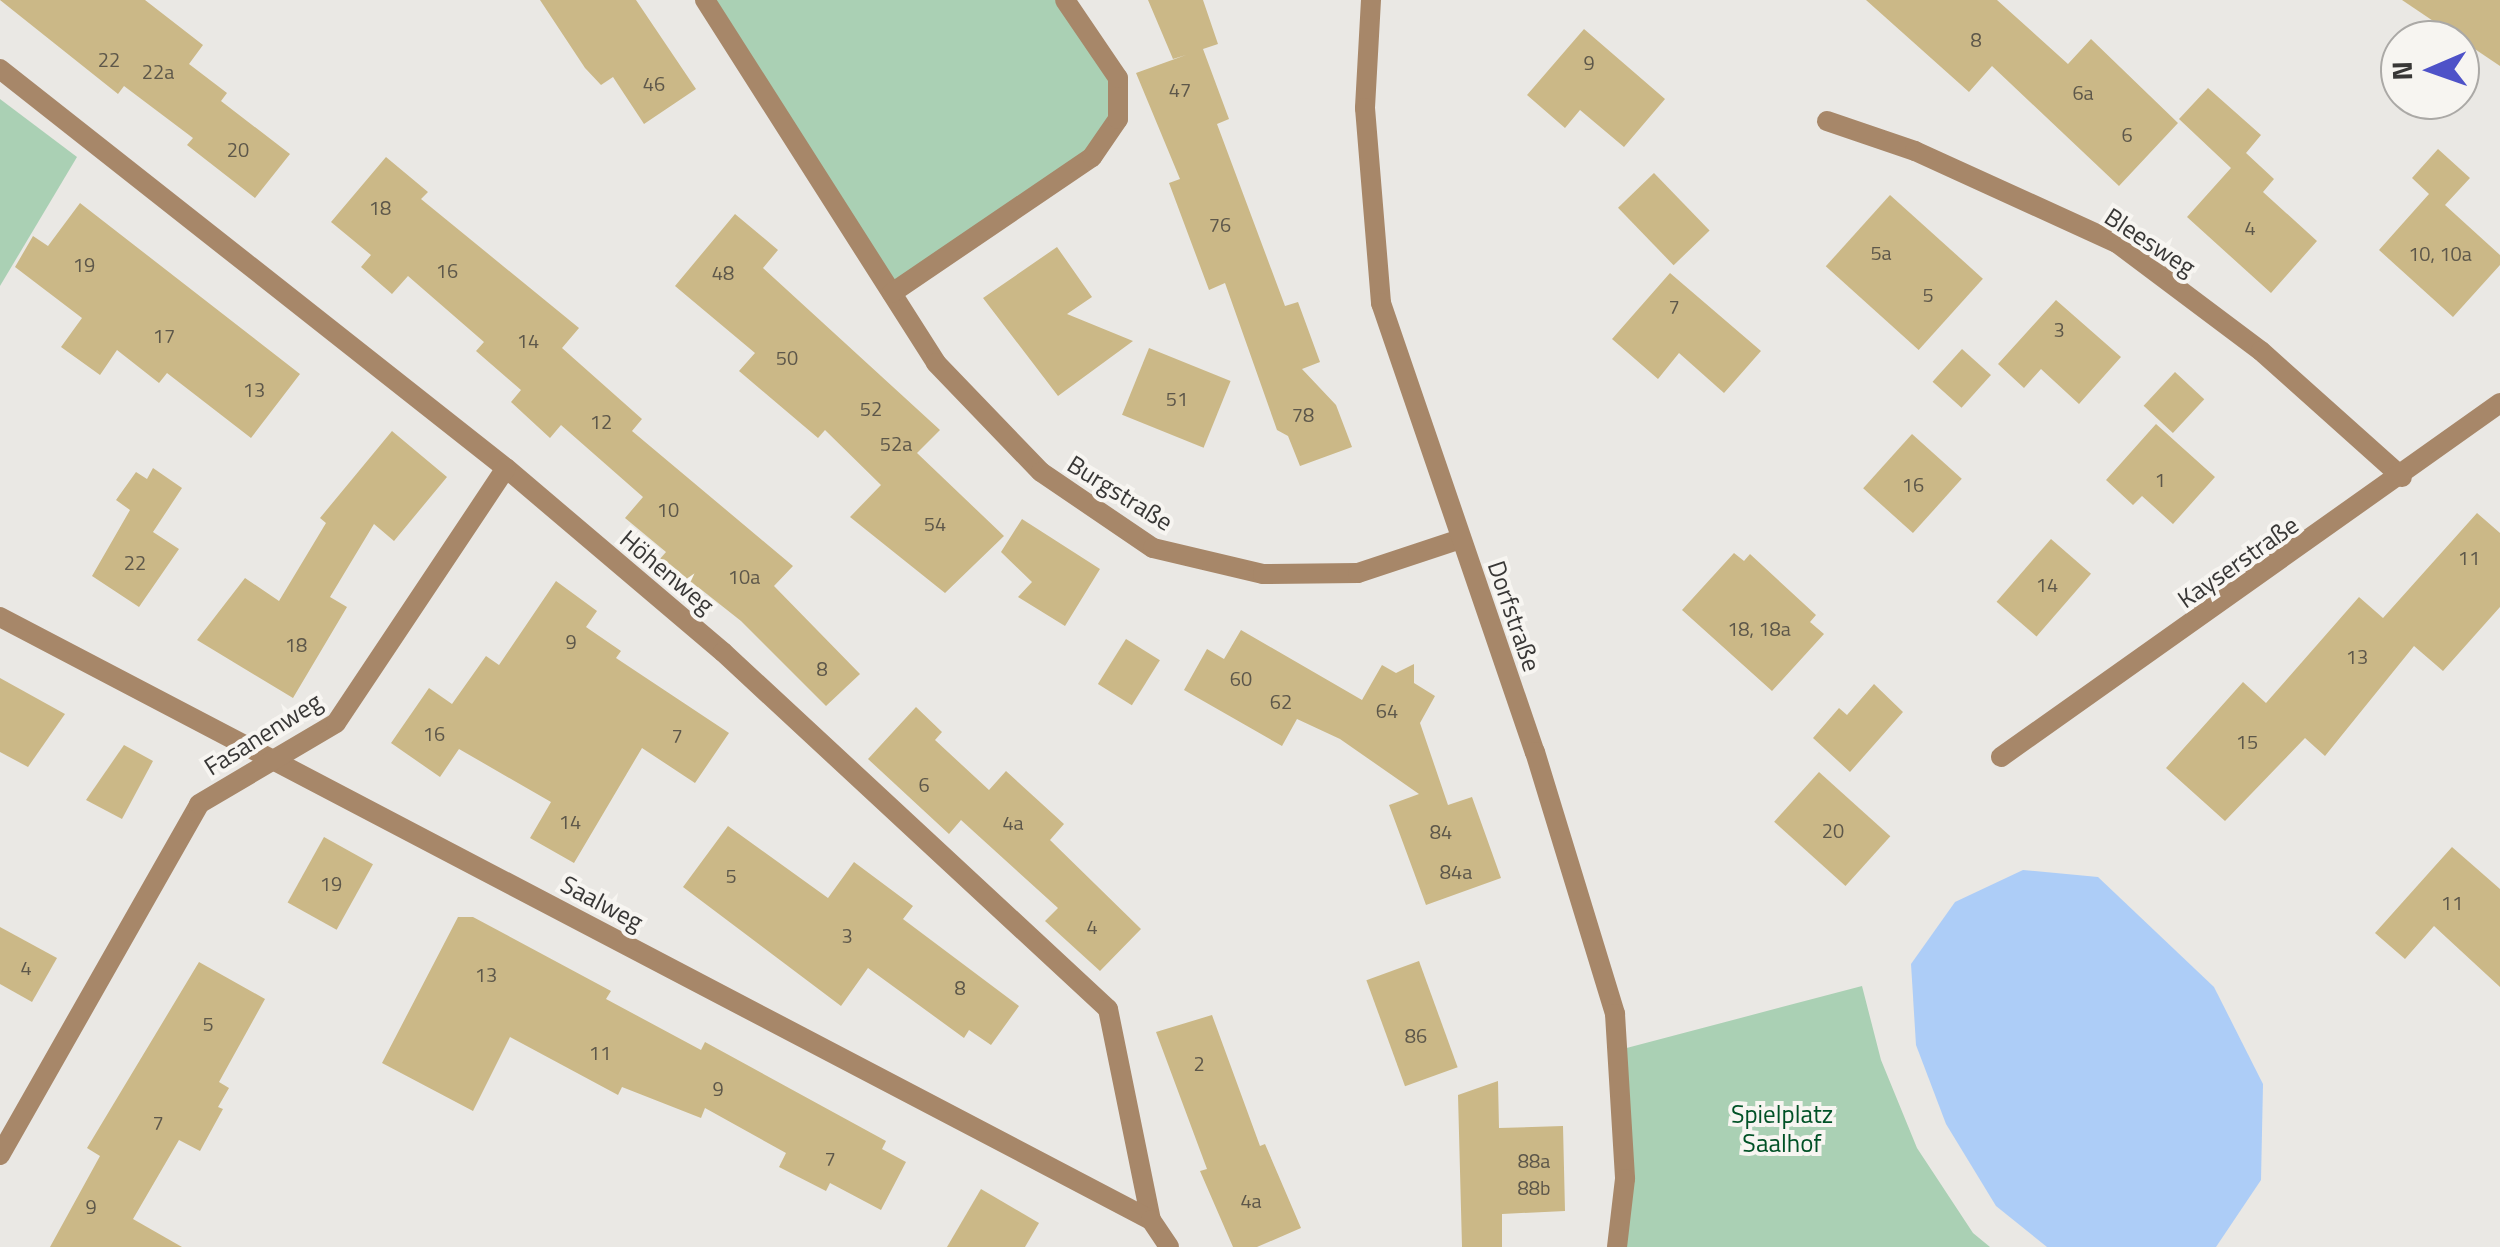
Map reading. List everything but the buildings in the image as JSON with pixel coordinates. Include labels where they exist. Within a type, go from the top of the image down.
[{"type":"street","name":"Burgstraße","points":[[705,0],[936,363],[1040,472],[1153,548],[1262,574],[1358,573],[1461,539]]},
{"type":"street","points":[[892,293],[1092,157],[1118,118],[1118,78],[1065,0]]},
{"type":"street","name":"Dorfstraße","points":[[1371,0],[1365,108],[1381,302],[1536,752],[1615,1014],[1626,1179],[1617,1247]]},
{"type":"street","name":"Höhenweg","points":[[0,69],[506,468],[723,652],[1108,1009],[1151,1220]]},
{"type":"street","name":"Bleesweg","points":[[1827,122],[1915,151],[2116,243],[2262,351],[2402,478]]},
{"type":"street","name":"Kayserstraße","points":[[2001,758],[2402,478],[2500,403]]},
{"type":"street","name":"Fasanenweg","points":[[0,1155],[199,804],[336,723],[506,468]]},
{"type":"street","name":"Saalweg","points":[[0,617],[1151,1220],[1169,1247]]},
{"type":"green space","points":[[705,0],[1065,0],[1106,54],[1118,119],[1092,157],[892,293]]},
{"type":"green space","points":[[0,99],[77,157],[0,286]]},
{"type":"green space","name":"Spielplatz Saalhof","points":[[1862,986],[1881,1060],[1917,1148],[1973,1233],[1990,1247],[1617,1247],[1619,1050]]},
{"type":"water","points":[[2023,870],[2098,877],[2214,987],[2263,1084],[2261,1180],[2216,1247],[2047,1247],[1996,1206],[1946,1124],[1916,1045],[1911,964],[1955,902]]}]
